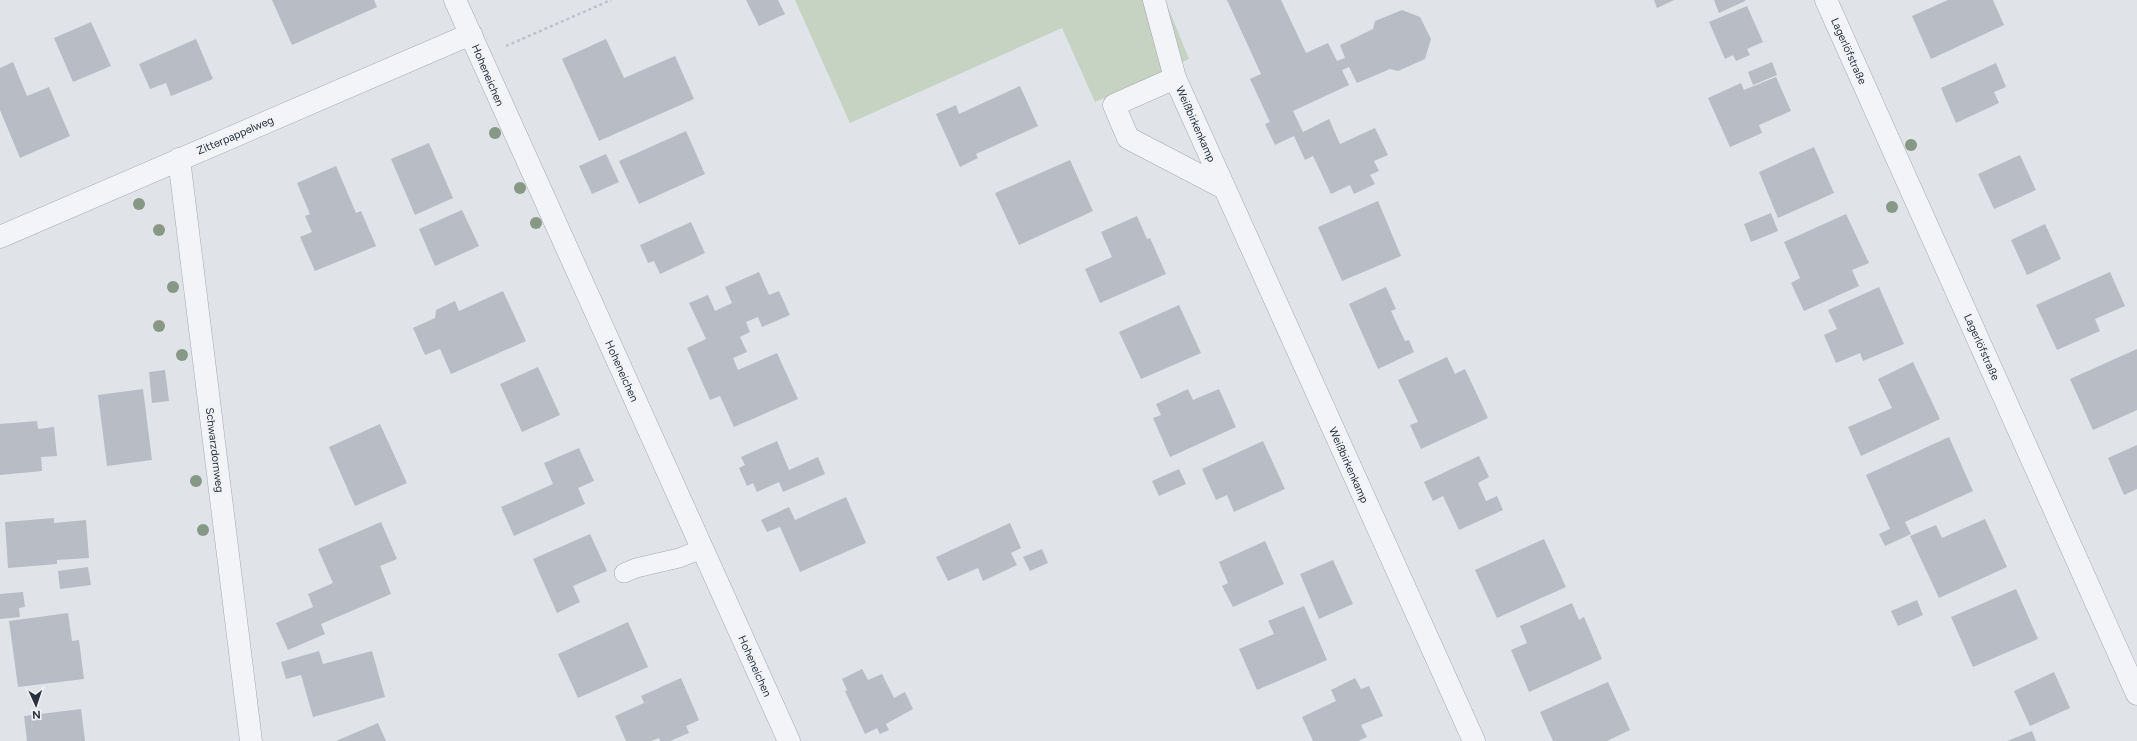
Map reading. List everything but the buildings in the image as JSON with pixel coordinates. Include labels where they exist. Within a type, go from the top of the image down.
[{"type":"street","name":"Hoheneichen","points":[[455,0],[789,741]]},
{"type":"street","points":[[1154,0],[1176,78]]},
{"type":"street","name":"Lagerlöfstraße","points":[[1826,0],[2137,694]]},
{"type":"street","name":"Zitterpappelweg","points":[[0,237],[471,34]]},
{"type":"street","name":"Weißbirkenkamp","points":[[1224,188],[1128,138],[1114,105],[1176,78],[1224,188],[1474,741]]},
{"type":"street","name":"Schwarzdornweg","points":[[179,159],[251,741]]},
{"type":"lane","points":[[624,573],[679,558],[702,549]]},
{"type":"path","points":[[480,58],[610,0]]},
{"type":"green space","points":[[795,0],[1165,0],[1189,59],[1095,102],[1062,28],[850,123]]}]
